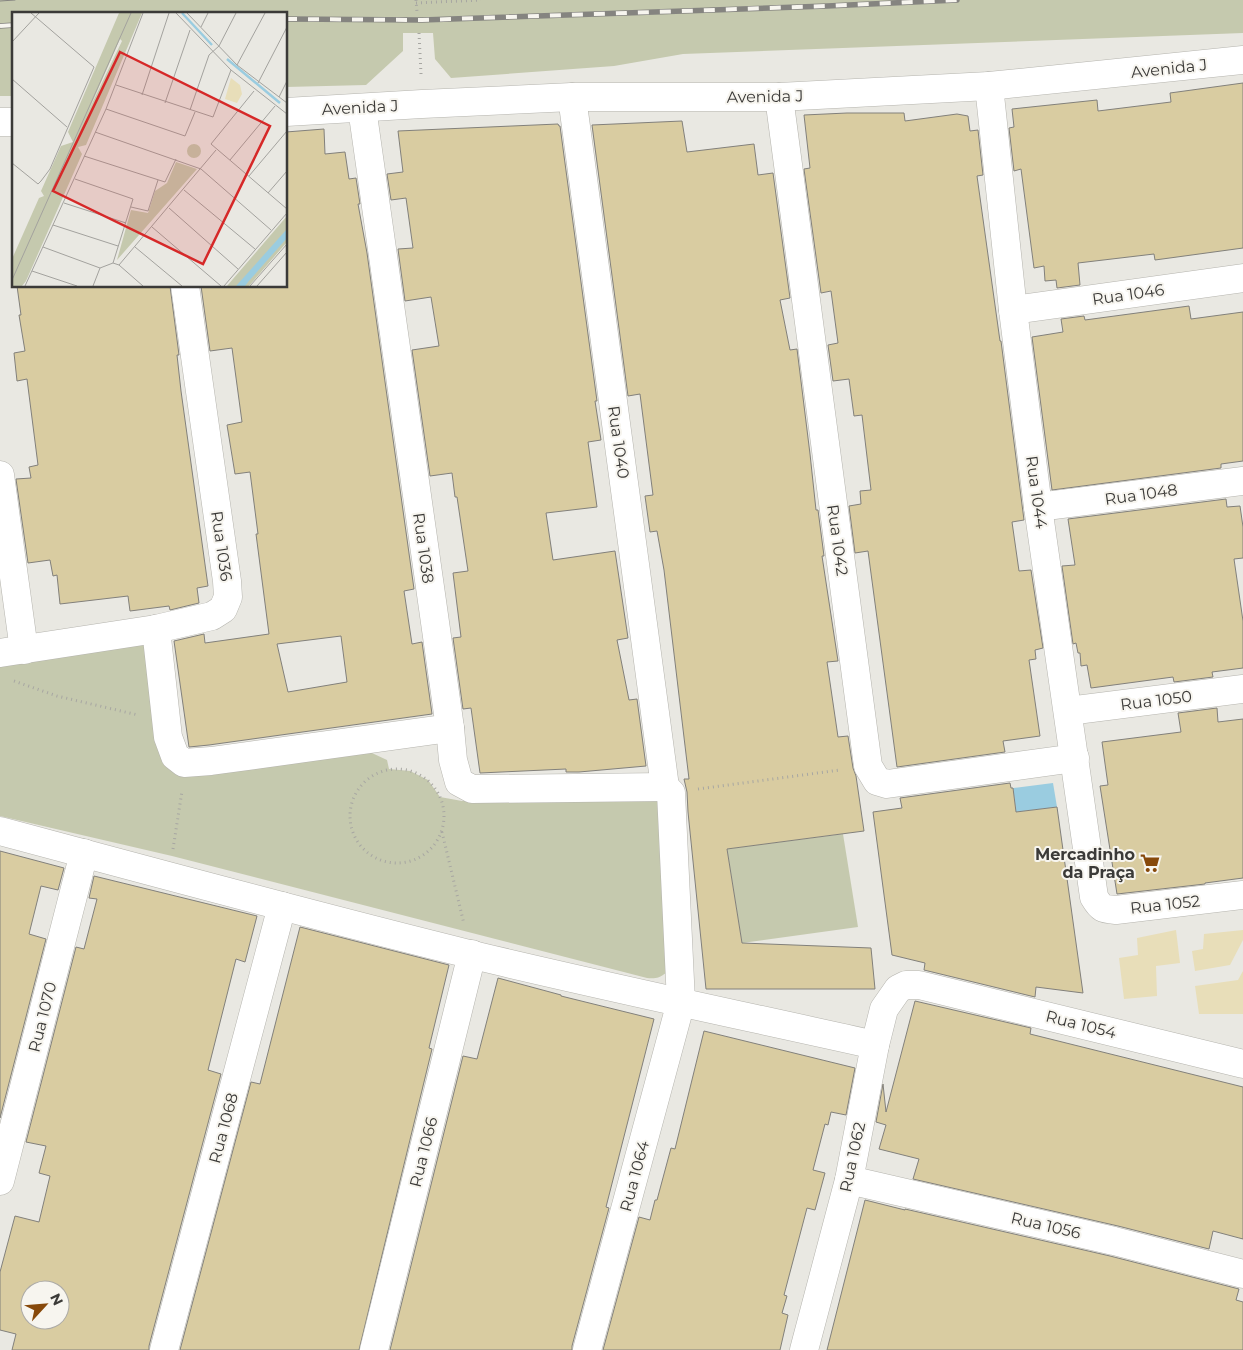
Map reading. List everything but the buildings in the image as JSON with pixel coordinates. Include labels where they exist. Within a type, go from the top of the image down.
[{"type":"street","name":"Avenida J","points":[[288,112],[572,98],[779,97],[989,86],[1243,60]]},
{"type":"street","name":"Rua 1044","points":[[989,86],[1013,310],[1038,508],[1094,897]]},
{"type":"street","name":"Rua 1042","points":[[779,97],[868,766]]},
{"type":"street","name":"Rua 1040","points":[[572,98],[668,790],[681,1002]]},
{"type":"street","name":"Rua 1038","points":[[362,108],[450,728],[452,760],[459,782],[472,789],[668,790]]},
{"type":"street","name":"Rua 1046","points":[[1013,310],[1243,278]]},
{"type":"street","name":"Rua 1036","points":[[12,651],[156,629],[212,616],[223,609],[228,597],[227,581],[185,288]]},
{"type":"street","points":[[0,475],[12,651]]},
{"type":"street","name":"Rua 1048","points":[[1038,508],[1243,480]]},
{"type":"street","points":[[156,629],[168,738],[175,756],[184,763],[211,761],[450,728]]},
{"type":"street","name":"Rua 1050","points":[[1068,711],[1243,689]]},
{"type":"street","points":[[868,766],[877,781],[888,784],[1075,758]]},
{"type":"street","points":[[0,831],[282,906],[469,943],[681,1002],[875,1044]]},
{"type":"street","name":"Rua 1070","points":[[0,1181],[84,853]]},
{"type":"street","name":"Rua 1052","points":[[1094,897],[1099,906],[1105,909],[1116,910],[1243,896]]},
{"type":"street","name":"Rua 1068","points":[[164,1350],[282,906]]},
{"type":"street","name":"Rua 1066","points":[[374,1350],[469,943]]},
{"type":"street","name":"Rua 1062","points":[[804,1350],[849,1180],[875,1044],[884,1009],[898,988],[906,985],[919,985]]},
{"type":"street","name":"Rua 1054","points":[[919,985],[1243,1064]]},
{"type":"street","name":"Rua 1064","points":[[587,1350],[681,1002]]},
{"type":"street","name":"Rua 1056","points":[[849,1180],[1114,1241],[1243,1274]]},
{"type":"path","points":[[417,12],[416,2],[481,0]]},
{"type":"path","points":[[419,33],[422,104]]},
{"type":"path","points":[[8,679],[57,696],[139,716]]},
{"type":"path","points":[[172,856],[186,770],[184,763]]},
{"type":"path","points":[[668,790],[868,766]]},
{"type":"path","points":[[442,832],[435,845],[410,862],[392,863],[375,858],[361,846],[352,830],[350,812],[356,793],[370,777],[389,769],[410,770],[428,780],[440,797],[445,817],[442,832],[469,943]]},
{"type":"green space","points":[[0,0],[1243,0],[1243,33],[683,54],[614,66],[451,78],[435,59],[433,33],[403,33],[403,51],[366,85],[288,87],[288,12],[12,12],[12,96],[0,96]]},
{"type":"green space","points":[[143,643],[150,651],[163,764],[173,769],[359,747],[387,760],[389,769],[410,771],[428,780],[440,797],[462,801],[647,792],[654,795],[661,805],[666,973],[657,978],[647,978],[172,856],[0,816],[0,659]]},
{"type":"green space","points":[[843,834],[858,927],[742,943],[727,849]]},
{"type":"sand","points":[[1176,930],[1180,963],[1156,966],[1157,996],[1124,999],[1119,958],[1138,955],[1137,938]]},
{"type":"sand","points":[[1243,930],[1243,940],[1230,965],[1195,971],[1192,951],[1203,949],[1204,934]]},
{"type":"sand","points":[[1243,971],[1243,1014],[1199,1014],[1195,986],[1238,980]]},
{"type":"water","points":[[1053,783],[1057,807],[1016,812],[1013,788]]},
{"type":"tram line","points":[[0,1],[15,0]]},
{"type":"railway","points":[[288,19],[422,20],[957,0]]},
{"type":"railway","points":[[0,26],[12,25]]},
{"type":"place","name":"Mercadinho da Praça","points":[[1150,863]]}]
